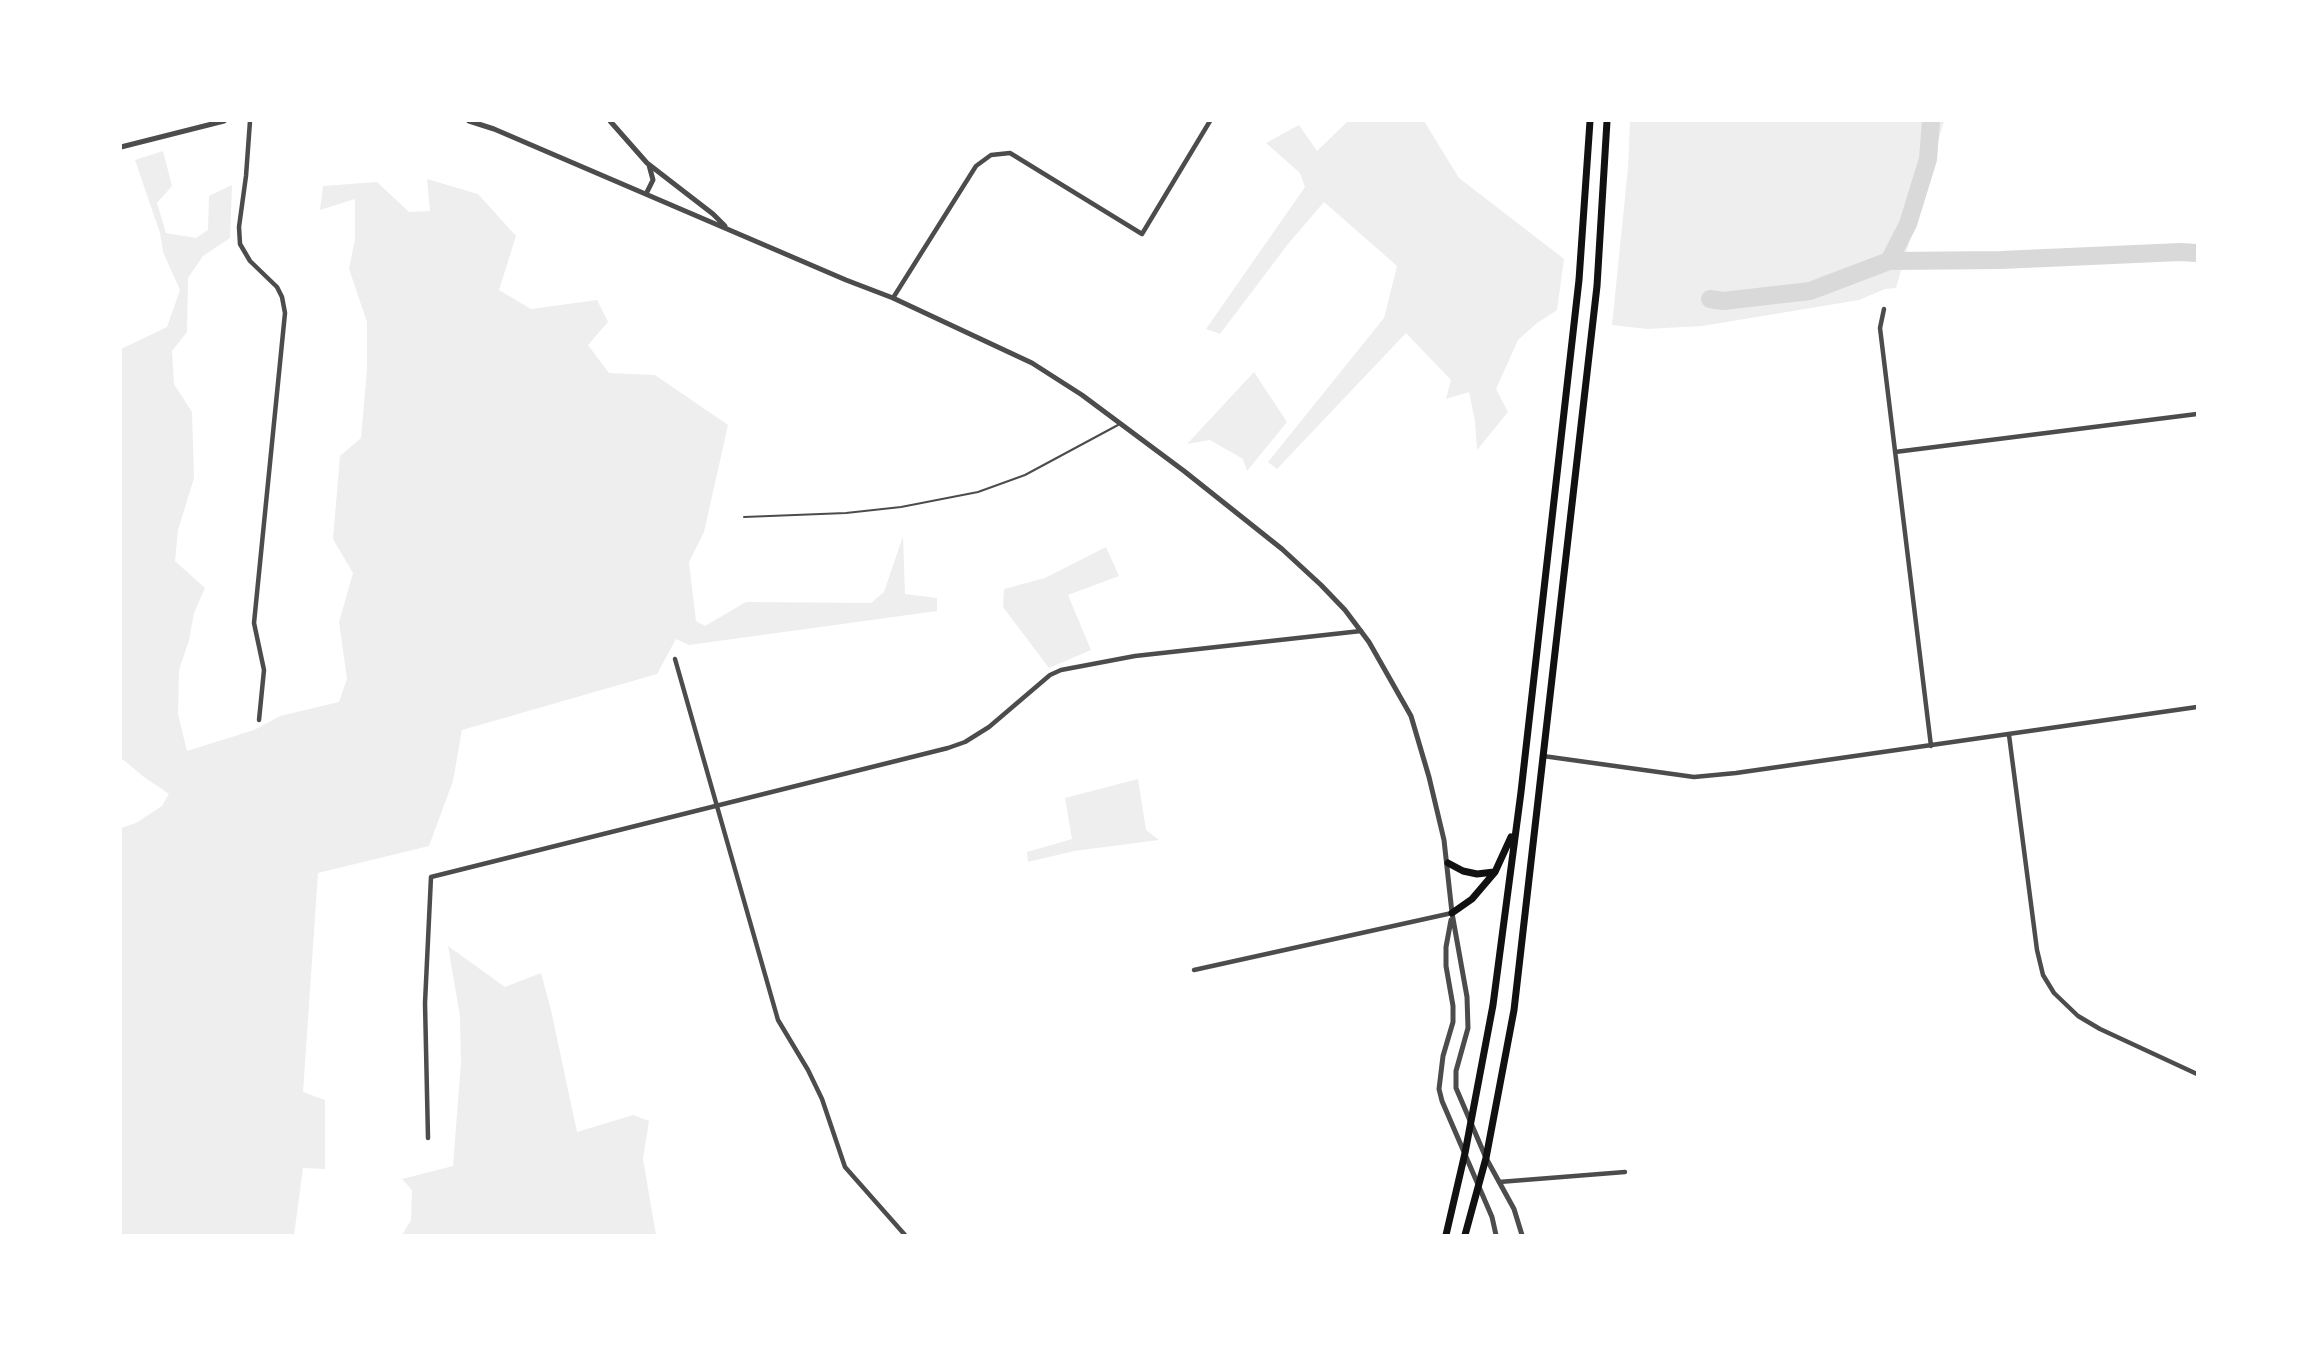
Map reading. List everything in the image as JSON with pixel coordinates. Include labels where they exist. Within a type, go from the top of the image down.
[{"type":"highway","points":[[1446,1235],[1465,1153],[1493,1005],[1521,792],[1579,280],[1590,121]]},
{"type":"highway","points":[[1465,1235],[1486,1158],[1514,1010],[1597,286],[1607,121]]},
{"type":"highway","points":[[1452,913],[1472,899],[1495,872],[1509,844],[1521,792]]},
{"type":"highway","points":[[1448,863],[1463,871],[1477,874],[1495,872]]},
{"type":"street","points":[[121,147],[224,121]]},
{"type":"street","points":[[250,121],[239,227],[240,244],[250,261],[282,297],[285,313],[254,623],[264,670],[259,720]]},
{"type":"street","points":[[469,121],[494,129],[846,281],[893,298],[1032,363],[1082,395],[1184,471],[1282,549],[1321,585],[1361,631],[1411,716],[1429,777],[1448,863],[1452,913],[1468,1013],[1468,1028],[1456,1071],[1456,1087],[1486,1158],[1517,1216],[1522,1235]]},
{"type":"street","points":[[610,121],[647,163],[727,228]]},
{"type":"street","points":[[893,298],[976,166],[991,155],[1010,153],[1142,234],[1210,121]]},
{"type":"street","points":[[646,194],[653,176],[647,163]]},
{"type":"street","points":[[1884,309],[1880,328],[1931,746]]},
{"type":"street","points":[[1895,452],[2197,414]]},
{"type":"street","points":[[428,1138],[425,1003],[431,877],[965,742],[989,727],[1050,675],[1060,670],[1135,656],[1361,631]]},
{"type":"street","points":[[675,659],[778,1020],[808,1069],[822,1099],[845,1167],[905,1235]]},
{"type":"street","points":[[1543,756],[1694,777],[2197,707]]},
{"type":"street","points":[[2009,735],[2037,950],[2043,975],[2054,993],[2078,1016],[2197,1074]]},
{"type":"street","points":[[1194,970],[1452,913]]},
{"type":"street","points":[[1452,913],[1446,947],[1453,1022],[1441,1065],[1439,1089],[1492,1217],[1496,1235]]},
{"type":"street","points":[[1499,1182],[1625,1172]]},
{"type":"lane","points":[[744,517],[845,513],[901,507],[978,492],[1026,475],[1120,423]]},
{"type":"shaded area","points":[[1348,121],[1424,121],[1459,178],[1564,259],[1557,310],[1518,340],[1496,389],[1508,412],[1477,450],[1469,392],[1446,399],[1451,380],[1406,333],[1277,469],[1268,462],[1384,318],[1397,266],[1324,202],[1288,244],[1220,334],[1206,329],[1305,187],[1300,173],[1266,143],[1299,125],[1317,151]]},
{"type":"shaded area","points":[[1630,121],[1944,121],[1896,288],[1885,289],[1859,300],[1702,326],[1647,329],[1612,325],[1628,168]]},
{"type":"shaded area","points":[[163,151],[172,186],[157,203],[166,233],[196,238],[208,230],[209,196],[232,185],[230,238],[203,256],[188,278],[187,332],[172,351],[174,384],[192,412],[194,478],[178,530],[175,561],[205,588],[194,613],[179,670],[178,714],[187,751],[254,730],[280,716],[339,702],[347,679],[339,622],[353,573],[333,539],[340,456],[361,438],[367,369],[367,322],[349,269],[355,239],[355,199],[320,210],[323,186],[377,182],[409,212],[430,211],[427,179],[478,194],[516,236],[499,290],[531,309],[597,300],[608,322],[588,345],[609,373],[655,375],[728,425],[704,532],[689,562],[696,621],[705,626],[746,602],[871,603],[884,592],[903,536],[905,594],[937,598],[937,611],[689,645],[676,639],[657,674],[462,730],[453,781],[429,846],[318,873],[303,1092],[325,1100],[325,1169],[303,1168],[294,1235],[121,1235],[121,828],[136,823],[162,806],[169,794],[121,758],[121,349],[167,327],[180,290],[163,252],[160,233],[135,160]]},
{"type":"shaded area","points":[[1254,372],[1287,422],[1247,471],[1243,459],[1210,440],[1187,444]]},
{"type":"shaded area","points":[[1106,547],[1119,576],[1068,595],[1091,650],[1049,668],[1003,607],[1004,589],[1045,578]]},
{"type":"shaded area","points":[[1138,779],[1146,830],[1159,840],[1074,851],[1028,862],[1027,852],[1072,839],[1065,798]]},
{"type":"shaded area","points":[[448,946],[505,987],[541,973],[577,1132],[633,1115],[649,1121],[643,1159],[656,1235],[402,1235],[411,1220],[412,1190],[402,1179],[453,1166],[461,1062],[460,1016]]},
{"type":"waterway","points":[[1931,121],[1928,159],[1908,224],[1889,261],[2197,253]]},
{"type":"waterway","points":[[1710,299],[1723,301],[1810,291],[1889,261]]}]
